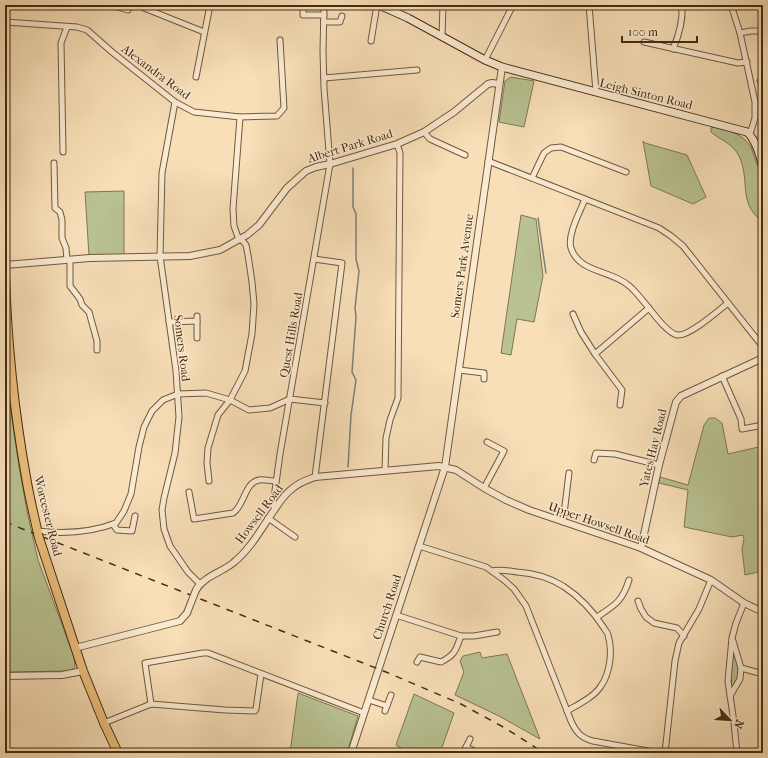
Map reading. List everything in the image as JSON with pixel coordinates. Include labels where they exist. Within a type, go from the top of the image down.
[{"type":"highway","name":"Worcester Road","points":[[5,274],[14,396],[25,470],[38,535],[82,671],[118,753]]},
{"type":"main road","name":"Leigh Sinton Road","points":[[378,5],[442,36],[485,60],[502,67],[743,130],[750,134]]},
{"type":"main road","points":[[750,134],[763,167]]},
{"type":"street","points":[[196,77],[210,5]]},
{"type":"street","name":"Quest Hills Road","points":[[275,509],[273,505],[275,481],[330,164],[324,78],[324,5]]},
{"type":"street","points":[[371,40],[378,5]]},
{"type":"street","points":[[442,36],[443,5]]},
{"type":"street","points":[[485,60],[513,5]]},
{"type":"street","points":[[589,5],[596,92]]},
{"type":"street","points":[[731,5],[747,62],[755,110],[755,118],[750,134]]},
{"type":"street","points":[[303,6],[303,14],[324,15]]},
{"type":"street","points":[[673,49],[679,35],[682,19],[682,6]]},
{"type":"street","points":[[144,8],[204,32]]},
{"type":"street","points":[[324,22],[341,25],[342,16]]},
{"type":"street","name":"Alexandra Road","points":[[5,22],[77,27],[87,30],[175,102],[194,112],[240,117],[277,116],[284,108],[278,43]]},
{"type":"street","points":[[64,152],[61,43],[67,27]]},
{"type":"street","points":[[740,33],[763,31]]},
{"type":"street","points":[[644,42],[738,63],[747,62]]},
{"type":"street","name":"Somers Park Avenue","points":[[445,467],[502,67]]},
{"type":"street","points":[[324,78],[417,70]]},
{"type":"street","name":"Albert Park Road","points":[[5,265],[90,258],[190,256],[220,250],[240,240],[259,225],[280,197],[298,177],[311,169],[398,144],[424,132],[454,112],[488,84],[499,84]]},
{"type":"street","name":"Somers Road","points":[[175,102],[162,172],[160,256],[176,371],[179,416],[175,453],[162,510],[164,529],[170,546],[178,559],[200,584]]},
{"type":"street","points":[[209,481],[207,463],[208,448],[218,415],[230,400],[245,371],[252,334],[254,304],[252,282],[246,245],[240,240],[234,226],[233,208],[240,117]]},
{"type":"street","points":[[424,132],[430,140],[458,149],[465,155]]},
{"type":"street","points":[[385,470],[386,438],[390,420],[398,398],[400,153],[398,144]]},
{"type":"street","points":[[532,178],[544,153],[551,148],[562,147],[626,172]]},
{"type":"street","points":[[488,161],[659,228],[671,236],[683,246],[763,347]]},
{"type":"street","points":[[54,163],[55,208],[60,212],[62,220],[62,238],[66,248],[70,286],[80,299],[82,305],[89,312],[97,340],[97,350]]},
{"type":"street","points":[[584,199],[571,237],[571,247],[575,256],[582,264],[618,278],[628,285],[669,329],[677,335],[691,331],[728,303]]},
{"type":"street","points":[[314,259],[342,262],[315,477]]},
{"type":"street","points":[[595,354],[650,308]]},
{"type":"street","points":[[573,314],[581,332],[595,354],[622,390],[620,405]]},
{"type":"street","points":[[169,322],[197,319],[197,338]]},
{"type":"street","name":"Yates Hay Road","points":[[641,548],[659,465],[676,402],[681,396],[763,358]]},
{"type":"street","points":[[459,370],[484,373],[484,379]]},
{"type":"street","points":[[722,376],[741,419],[740,430],[763,425]]},
{"type":"street","points":[[5,384],[14,396]]},
{"type":"street","points":[[38,535],[82,532],[116,523],[124,511],[131,494],[144,427],[152,411],[163,400],[178,394],[206,393],[230,400],[249,410],[270,408],[290,399],[325,403]]},
{"type":"street","points":[[484,488],[504,451],[488,442]]},
{"type":"street","points":[[594,460],[596,450],[659,465]]},
{"type":"street","name":"Howsell Road","points":[[75,648],[180,621],[187,613],[200,584],[234,563],[252,544],[268,518],[292,488],[303,481],[315,477],[385,470],[432,466],[445,467]]},
{"type":"street","name":"Upper Howsell Road","points":[[445,467],[456,470],[484,488],[529,510],[641,548],[711,580],[744,603],[763,612]]},
{"type":"street","name":"Church Road","points":[[351,753],[445,467]]},
{"type":"street","points":[[563,522],[569,473]]},
{"type":"street","points":[[189,492],[194,519],[238,510],[252,483],[260,480],[275,481]]},
{"type":"street","points":[[113,524],[117,530],[132,531],[135,516]]},
{"type":"street","points":[[268,518],[294,537]]},
{"type":"street","points":[[419,546],[492,571],[514,589],[526,606],[567,711],[578,734],[592,741],[659,753]]},
{"type":"street","points":[[492,571],[497,570],[524,573],[545,578],[554,582],[578,597],[597,617],[608,635],[611,658],[607,676],[601,687],[591,697],[567,711]]},
{"type":"street","points":[[597,617],[618,602],[624,595],[629,580]]},
{"type":"street","points":[[665,753],[675,661],[679,643],[699,609],[711,580]]},
{"type":"street","points":[[638,601],[646,617],[654,623],[677,628],[684,636]]},
{"type":"street","points":[[737,753],[728,681],[732,638],[744,603]]},
{"type":"street","points":[[396,615],[461,636],[474,636],[497,632]]},
{"type":"street","points":[[417,662],[420,657],[441,662],[450,657],[454,654],[461,636]]},
{"type":"street","points":[[730,696],[740,679],[741,668],[732,638]]},
{"type":"street","points":[[151,704],[144,665],[146,662],[205,653],[364,714]]},
{"type":"street","points":[[741,668],[763,674]]},
{"type":"street","points":[[5,676],[62,675],[82,671]]},
{"type":"street","points":[[104,723],[151,704],[255,711],[260,674]]},
{"type":"street","points":[[369,700],[386,708],[391,695]]},
{"type":"street","points":[[463,753],[470,739]]},
{"type":"street","points":[[466,747],[478,753]]},
{"type":"green space","points":[[511,77],[534,81],[524,127],[499,122],[505,81]]},
{"type":"green space","points":[[713,127],[739,135],[751,147],[763,182],[763,222],[754,214],[749,206],[741,160],[736,151],[730,145],[711,132],[711,128]]},
{"type":"green space","points":[[643,141],[645,143],[687,155],[706,197],[693,204],[651,186]]},
{"type":"green space","points":[[124,191],[124,256],[89,256],[85,192]]},
{"type":"green space","points":[[521,215],[536,219],[543,276],[534,322],[517,319],[511,355],[501,353]]},
{"type":"green space","points":[[5,359],[9,399],[27,511],[38,560],[74,657],[75,667],[69,671],[5,672]]},
{"type":"green space","points":[[709,418],[715,418],[722,423],[728,454],[763,446],[763,571],[745,575],[742,549],[744,539],[743,535],[732,537],[684,527],[688,490],[659,483],[660,477],[688,485],[704,425]]},
{"type":"green space","points":[[480,652],[482,658],[507,654],[540,739],[499,716],[455,695],[464,672],[460,661],[463,656]]},
{"type":"green space","points":[[734,652],[738,674],[733,687],[731,686],[731,671]]},
{"type":"green space","points":[[298,693],[358,716],[347,753],[290,753]]},
{"type":"green space","points":[[414,694],[454,713],[440,753],[410,753],[396,745]]},
{"type":"waterway","points":[[348,467],[351,415],[356,380],[352,372],[356,317],[355,308],[359,271],[356,259],[356,214],[353,207],[353,168]]},
{"type":"waterway","points":[[538,218],[546,273]]},
{"type":"railway","points":[[5,522],[386,672],[461,704],[505,728],[544,753]]}]
